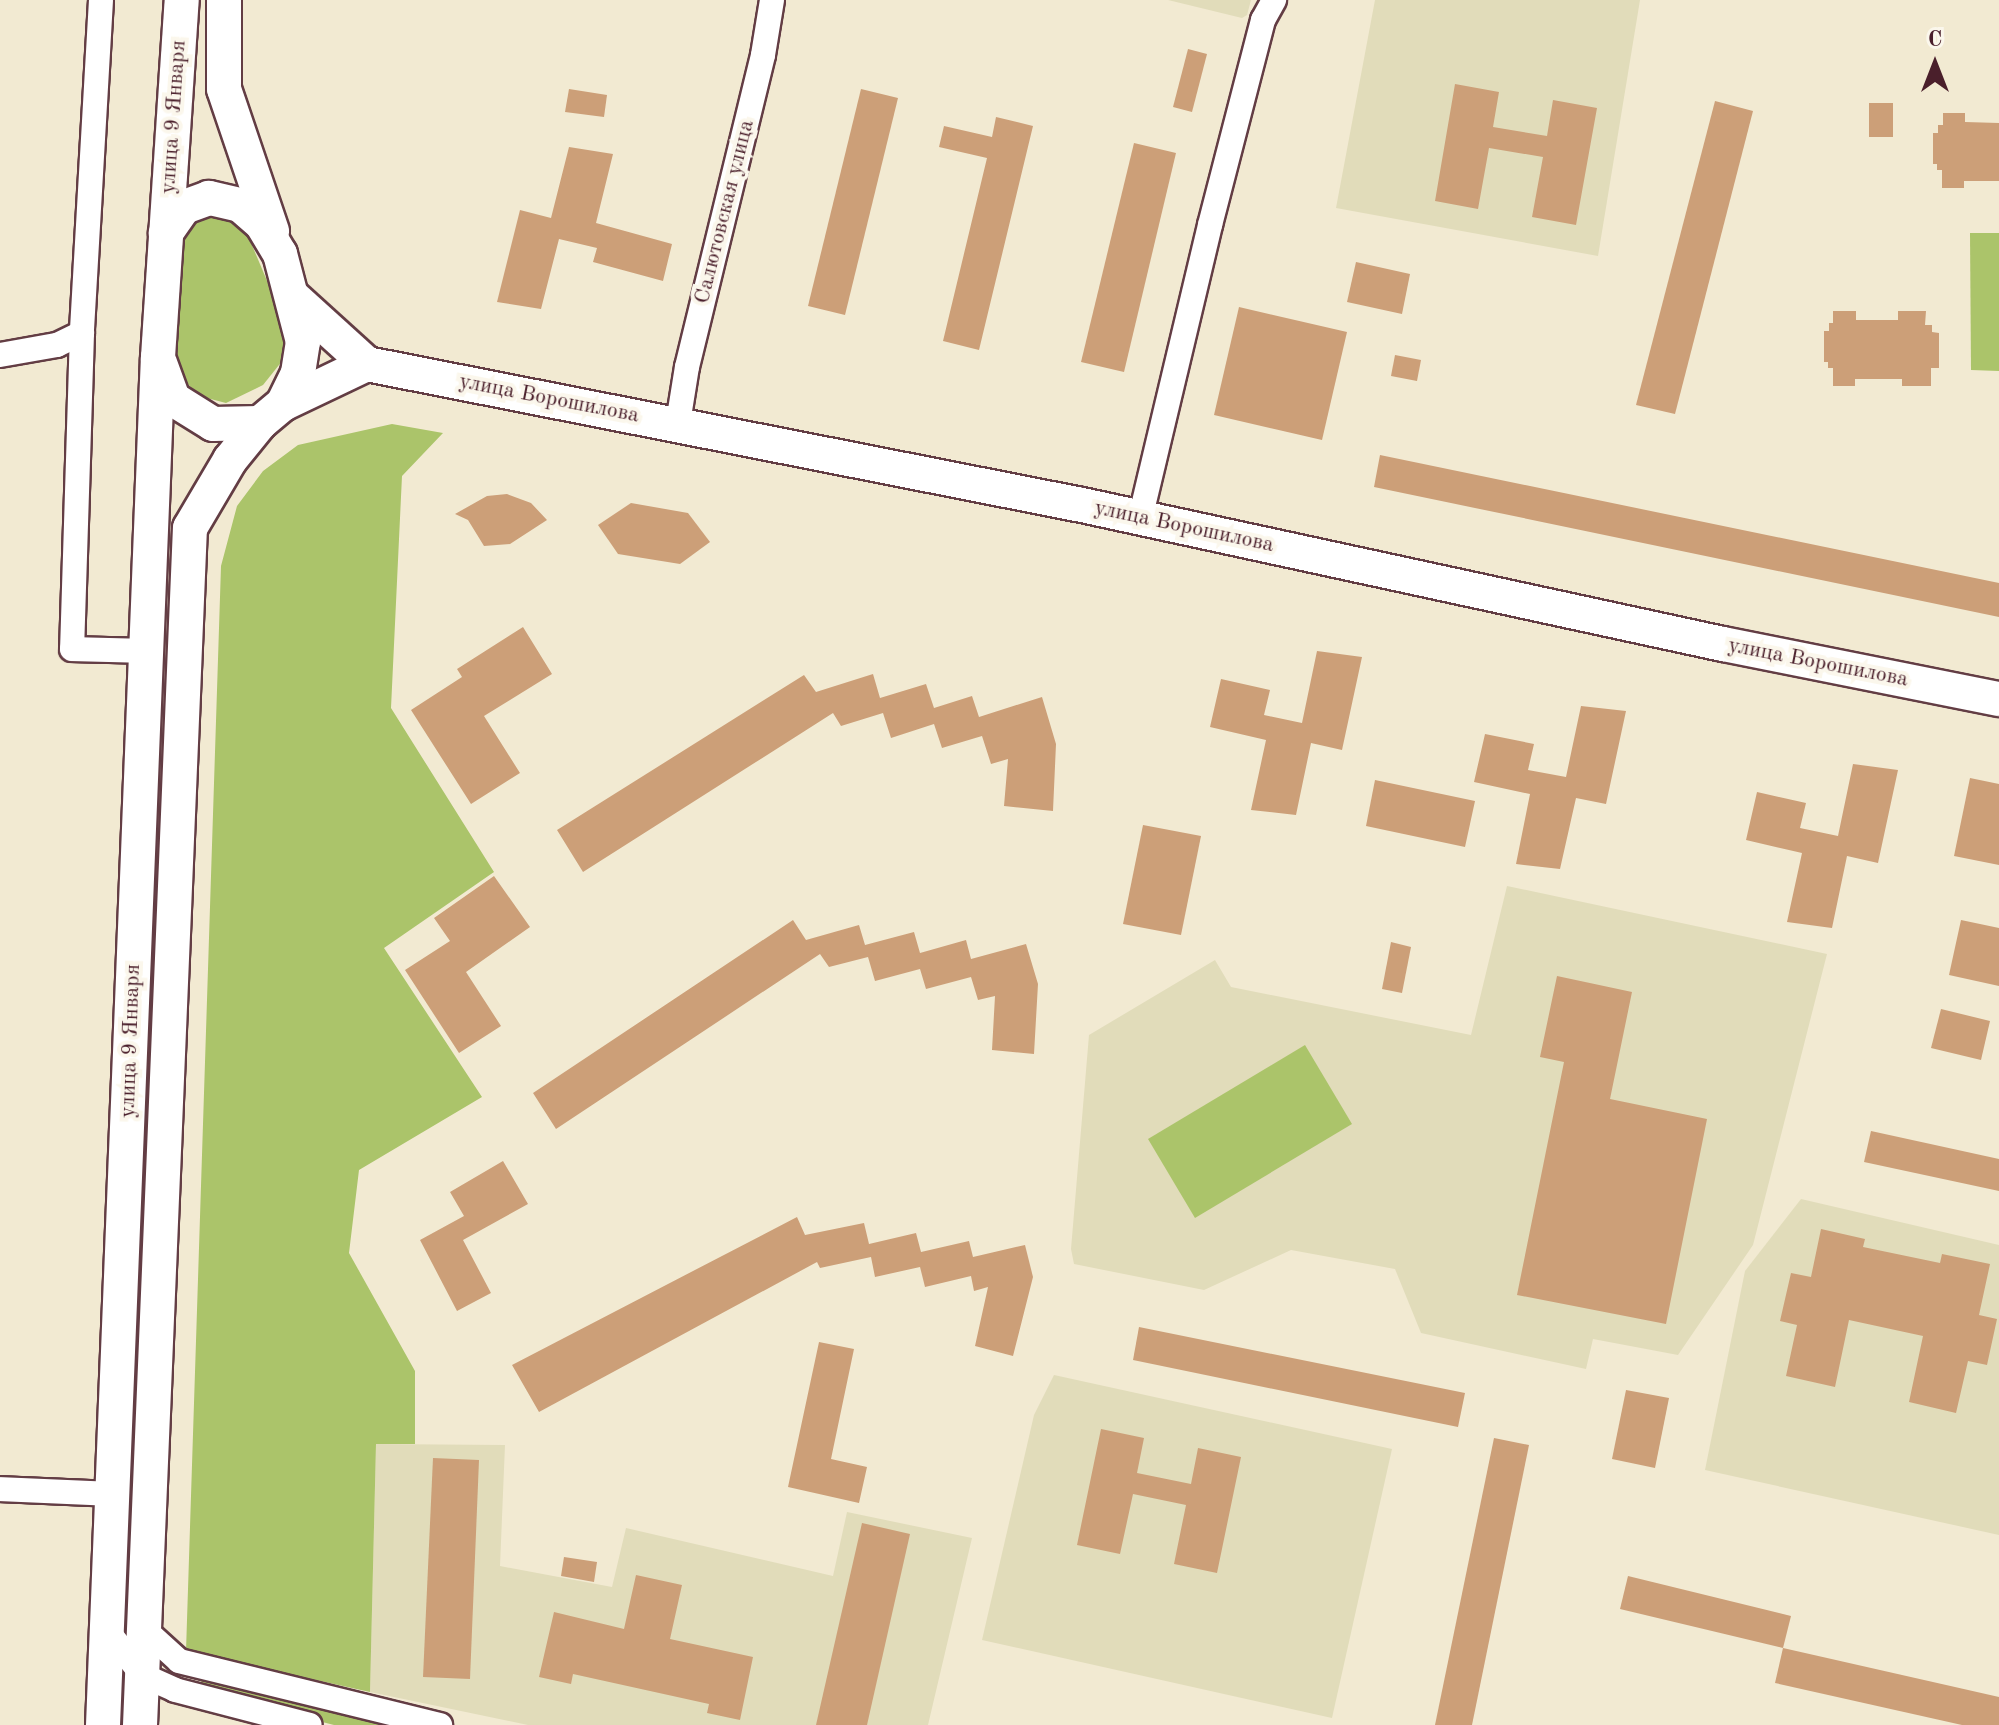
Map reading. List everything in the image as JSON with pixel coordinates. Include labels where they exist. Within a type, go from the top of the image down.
[{"type":"main road","name":"улица 9 Января","points":[[166,233],[182,0]]},
{"type":"main road","name":"улица 9 Января","points":[[224,0],[224,89],[280,254]]},
{"type":"main road","points":[[271,413],[298,373],[303,342],[280,254],[262,224],[240,205],[209,198],[184,207],[166,233],[158,357],[173,399],[213,424],[271,413],[367,364],[293,297]]},
{"type":"main road","name":"улица 9 Января","points":[[104,1718],[158,357]]},
{"type":"main road","name":"улица Ворошилова","points":[[367,364],[678,423],[1999,699]]},
{"type":"main road","name":"улица 9 Января","points":[[142,1725],[190,528],[230,460],[271,413]]},
{"type":"street","points":[[101,0],[82,333],[72,649],[146,651]]},
{"type":"street","name":"Салютовская улица","points":[[678,423],[687,367],[763,55],[772,0]]},
{"type":"street","points":[[1140,519],[1263,20],[1274,0]]},
{"type":"street","points":[[0,355],[57,345],[82,333]]},
{"type":"street","points":[[0,1489],[113,1494]]},
{"type":"street","points":[[144,1629],[179,1661],[440,1725]]},
{"type":"street","points":[[107,1630],[142,1675],[175,1690],[310,1725]]},
{"type":"street","points":[[104,1718],[142,1675],[179,1661]]},
{"type":"street","points":[[142,1725],[175,1690]]},
{"type":"shaded area","points":[[1168,0],[1251,0],[1247,15],[1242,18]]},
{"type":"shaded area","points":[[1375,0],[1640,0],[1598,256],[1336,208]]},
{"type":"shaded area","points":[[1507,886],[1827,954],[1753,1245],[1678,1355],[1593,1339],[1586,1369],[1421,1333],[1395,1269],[1291,1250],[1204,1290],[1074,1264],[1071,1249],[1089,1035],[1215,960],[1231,987],[1471,1035]]},
{"type":"shaded area","points":[[1801,1199],[1999,1245],[1999,1535],[1705,1470],[1745,1271]]},
{"type":"shaded area","points":[[1054,1375],[1392,1449],[1332,1718],[982,1640],[1034,1415]]},
{"type":"shaded area","points":[[376,1444],[505,1445],[500,1566],[612,1587],[626,1528],[833,1576],[847,1512],[972,1538],[928,1725],[528,1725],[370,1692]]},
{"type":"green space","points":[[199,211],[241,219],[281,314],[287,344],[283,360],[263,385],[226,403],[199,396],[184,380],[174,358],[181,234]]},
{"type":"green space","points":[[1970,233],[1999,233],[1999,371],[1971,370]]},
{"type":"green space","points":[[392,424],[443,433],[402,476],[391,708],[494,872],[384,948],[482,1097],[359,1170],[349,1253],[415,1371],[415,1444],[376,1444],[370,1692],[186,1651],[221,566],[237,506],[263,471],[298,445]]},
{"type":"green space","points":[[1305,1045],[1352,1124],[1195,1218],[1148,1139]]},
{"type":"green space","points":[[203,1673],[411,1725],[334,1725],[199,1691]]},
{"type":"building","points":[[1188,49],[1207,54],[1192,112],[1173,107]]},
{"type":"building","points":[[1455,84],[1499,92],[1493,127],[1547,136],[1553,100],[1597,108],[1576,225],[1532,217],[1543,157],[1489,148],[1478,209],[1435,201]]},
{"type":"building","points":[[569,89],[607,95],[604,117],[565,112]]},
{"type":"building","points":[[861,89],[898,98],[845,315],[808,306]]},
{"type":"building","points":[[1715,101],[1753,111],[1675,414],[1636,405]]},
{"type":"building","points":[[1869,103],[1893,103],[1893,137],[1869,137]]},
{"type":"building","points":[[1943,113],[1965,113],[1965,122],[1999,123],[1999,181],[1964,181],[1964,188],[1942,188],[1942,170],[1937,170],[1937,164],[1933,164],[1933,133],[1938,133],[1938,125],[1943,125]]},
{"type":"building","points":[[996,117],[1033,126],[979,350],[943,341],[987,158],[939,147],[944,126],[992,137]]},
{"type":"building","points":[[1134,143],[1176,153],[1124,372],[1081,362]]},
{"type":"building","points":[[569,147],[613,154],[596,223],[672,244],[663,281],[593,262],[597,248],[559,239],[541,309],[497,302],[520,210],[551,218]]},
{"type":"building","points":[[1356,262],[1410,274],[1402,314],[1347,302]]},
{"type":"building","points":[[1239,307],[1347,332],[1322,440],[1214,415]]},
{"type":"building","points":[[1833,311],[1856,311],[1856,320],[1898,320],[1898,311],[1926,311],[1925,325],[1932,325],[1932,332],[1939,333],[1939,368],[1931,368],[1931,386],[1902,386],[1902,379],[1855,379],[1855,386],[1833,386],[1833,368],[1828,368],[1828,362],[1824,362],[1824,331],[1829,331],[1829,323],[1833,323]]},
{"type":"building","points":[[1395,355],[1421,360],[1417,381],[1391,376]]},
{"type":"building","points":[[1380,455],[1999,583],[1999,617],[1374,487]]},
{"type":"building","points":[[507,494],[531,503],[547,520],[510,544],[484,546],[468,520],[455,514],[487,496]]},
{"type":"building","points":[[631,503],[688,513],[710,542],[680,564],[618,554],[598,525]]},
{"type":"building","points":[[523,627],[552,674],[484,716],[520,773],[471,804],[411,710],[462,677],[457,669]]},
{"type":"building","points":[[1317,651],[1362,657],[1342,750],[1311,743],[1296,815],[1251,810],[1266,740],[1210,727],[1221,679],[1270,690],[1264,715],[1302,723]]},
{"type":"building","points":[[873,674],[880,698],[926,684],[934,708],[972,696],[979,717],[1042,697],[1056,744],[1053,811],[1004,806],[1008,759],[991,764],[982,736],[942,748],[934,724],[891,738],[883,713],[841,726],[833,713],[583,872],[557,830],[804,675],[816,692]]},
{"type":"building","points":[[1581,706],[1626,711],[1606,804],[1576,798],[1560,869],[1516,864],[1530,794],[1474,782],[1485,734],[1534,744],[1528,770],[1566,777]]},
{"type":"building","points":[[1853,764],[1898,770],[1878,863],[1847,856],[1832,928],[1787,922],[1802,853],[1746,840],[1757,792],[1806,803],[1800,828],[1838,836]]},
{"type":"building","points":[[1970,778],[1999,784],[1999,865],[1954,856]]},
{"type":"building","points":[[1375,780],[1475,801],[1465,847],[1366,826]]},
{"type":"building","points":[[1143,825],[1201,836],[1181,935],[1123,924]]},
{"type":"building","points":[[494,876],[530,927],[466,972],[501,1026],[459,1053],[405,970],[450,941],[434,918]]},
{"type":"building","points":[[793,920],[806,940],[859,925],[865,945],[914,932],[920,953],[966,940],[971,959],[1026,944],[1038,984],[1034,1054],[992,1050],[995,996],[978,1000],[971,977],[926,989],[920,969],[875,981],[868,957],[829,967],[820,954],[556,1129],[533,1093]]},
{"type":"building","points":[[1961,920],[1999,928],[1999,986],[1949,975]]},
{"type":"building","points":[[1391,942],[1411,947],[1402,993],[1382,989]]},
{"type":"building","points":[[1557,976],[1632,992],[1610,1099],[1707,1119],[1666,1324],[1517,1295],[1564,1062],[1540,1057]]},
{"type":"building","points":[[1941,1009],[1990,1021],[1981,1060],[1931,1048]]},
{"type":"building","points":[[1871,1131],[1999,1159],[1999,1191],[1864,1162]]},
{"type":"building","points":[[503,1161],[528,1204],[463,1240],[491,1293],[457,1311],[420,1240],[464,1216],[450,1192]]},
{"type":"building","points":[[797,1217],[805,1235],[864,1223],[869,1244],[916,1233],[921,1252],[969,1241],[973,1257],[1025,1245],[1033,1277],[1013,1356],[975,1346],[988,1287],[974,1291],[971,1276],[925,1287],[920,1267],[875,1277],[871,1257],[820,1268],[817,1262],[539,1412],[512,1365]]},
{"type":"building","points":[[1821,1229],[1865,1239],[1863,1247],[1940,1263],[1942,1254],[1990,1264],[1979,1315],[1997,1319],[1987,1365],[1968,1361],[1956,1413],[1909,1402],[1923,1336],[1849,1320],[1835,1387],[1786,1376],[1797,1325],[1780,1321],[1791,1273],[1811,1277]]},
{"type":"building","points":[[1139,1327],[1465,1393],[1458,1427],[1133,1360]]},
{"type":"building","points":[[819,1342],[854,1349],[831,1459],[867,1467],[859,1503],[788,1487]]},
{"type":"building","points":[[1626,1390],[1669,1398],[1655,1468],[1612,1459]]},
{"type":"building","points":[[1101,1429],[1144,1438],[1137,1473],[1191,1484],[1198,1448],[1241,1457],[1217,1573],[1174,1564],[1186,1505],[1133,1494],[1120,1554],[1077,1545]]},
{"type":"building","points":[[1494,1438],[1529,1445],[1472,1725],[1435,1725]]},
{"type":"building","points":[[433,1458],[479,1460],[470,1679],[423,1677]]},
{"type":"building","points":[[862,1523],[910,1534],[867,1725],[816,1725]]},
{"type":"building","points":[[564,1557],[597,1562],[594,1582],[561,1576]]},
{"type":"building","points":[[636,1575],[682,1585],[670,1639],[753,1657],[740,1720],[707,1713],[709,1704],[573,1674],[571,1684],[539,1677],[554,1612],[624,1629]]},
{"type":"building","points":[[1628,1576],[1791,1616],[1783,1648],[1620,1609]]},
{"type":"building","points":[[1783,1648],[1999,1697],[1999,1725],[1962,1725],[1775,1683]]}]
